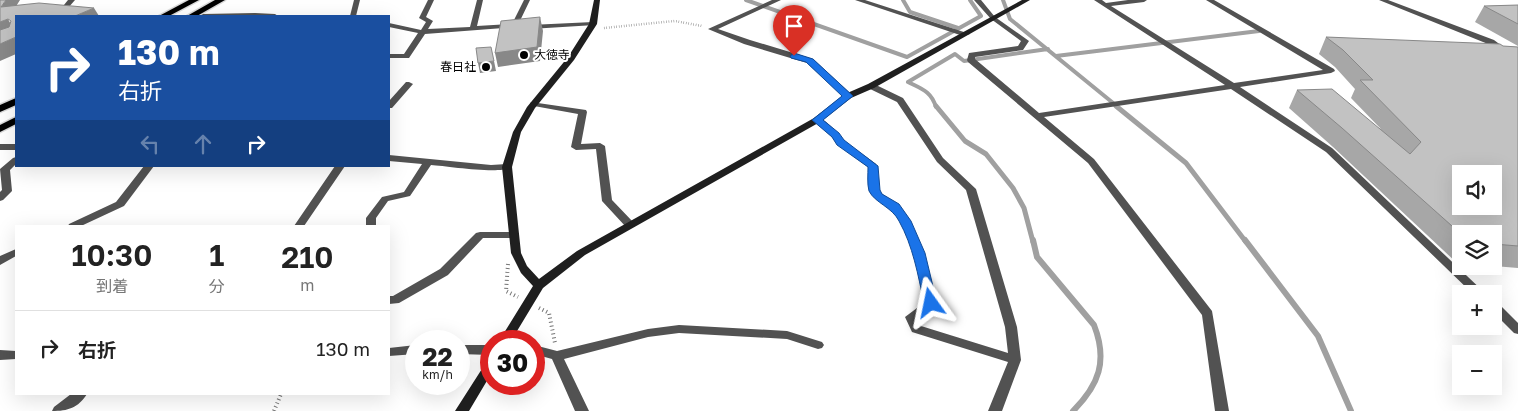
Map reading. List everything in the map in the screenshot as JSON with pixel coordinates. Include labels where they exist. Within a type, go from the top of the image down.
[{"type":"main road","points":[[165,15],[194,0]]},
{"type":"main road","points":[[177,15],[205,0]]},
{"type":"main road","points":[[193,15],[221,0]]},
{"type":"main road","points":[[205,15],[232,0]]},
{"type":"main road","points":[[0,101],[15,94]]},
{"type":"main road","points":[[0,109],[15,102]]},
{"type":"main road","points":[[0,120],[15,112]]},
{"type":"main road","points":[[0,129],[15,121]]},
{"type":"street","points":[[59,15],[72,0]]},
{"type":"street","points":[[353,15],[357,0]]},
{"type":"street","points":[[390,56],[406,56],[424,32],[430,21],[422,18],[431,0]]},
{"type":"street","points":[[473,29],[480,0]]},
{"type":"street","points":[[515,26],[528,0]]},
{"type":"street","points":[[539,285],[521,267],[516,254],[506,168],[517,132],[534,104],[570,58],[591,26],[597,0]]},
{"type":"street","points":[[712,28],[778,0]]},
{"type":"street","points":[[858,0],[966,34]]},
{"type":"street","points":[[978,0],[993,18],[1026,41],[1020,48],[972,55],[970,60],[1091,161],[1208,314],[1222,411]]},
{"type":"street","points":[[512,330],[539,285],[581,253],[817,120],[848,96],[871,86],[1027,0]]},
{"type":"street","points":[[1100,2],[1144,0]]},
{"type":"street","points":[[1037,116],[1331,70],[1209,0]]},
{"type":"street","points":[[1382,0],[1491,42],[1518,61]]},
{"type":"street","points":[[1100,2],[1329,150],[1471,285]]},
{"type":"street","points":[[390,25],[424,32],[515,26],[521,28],[591,26]]},
{"type":"street","points":[[712,28],[810,61],[848,96]]},
{"type":"street","points":[[390,105],[409,84]]},
{"type":"street","points":[[871,86],[900,100],[940,160],[971,188],[1010,327],[1015,360],[995,411]]},
{"type":"street","points":[[534,104],[583,112],[576,147],[600,146],[607,201],[630,225]]},
{"type":"street","points":[[817,120],[835,135],[840,142],[873,166],[874,190],[878,196],[895,207],[905,221],[919,253],[931,303],[911,316],[916,329],[1015,360]]},
{"type":"street","points":[[0,147],[15,147]]},
{"type":"street","points":[[390,158],[506,168]]},
{"type":"street","points":[[0,198],[7,191],[5,169],[15,161]]},
{"type":"street","points":[[371,225],[371,218],[385,199],[407,194],[428,162]]},
{"type":"street","points":[[74,225],[120,204],[148,167]]},
{"type":"street","points":[[300,225],[339,167]]},
{"type":"street","points":[[390,300],[395,300],[444,272],[480,235],[514,235]]},
{"type":"street","points":[[0,261],[15,253]]},
{"type":"street","points":[[1502,314],[1518,330]]},
{"type":"street","points":[[545,353],[557,356],[648,333],[678,329],[787,335],[818,345]]},
{"type":"street","points":[[390,352],[405,351]]},
{"type":"street","points":[[0,356],[15,355]]},
{"type":"street","points":[[557,356],[582,411]]},
{"type":"street","points":[[462,411],[480,382]]},
{"type":"street","points":[[59,411],[79,395]]},
{"type":"path","points":[[591,26],[649,26],[675,21],[712,28]]},
{"type":"path","points":[[506,291],[507,265],[516,254]]},
{"type":"path","points":[[549,313],[557,356]]},
{"type":"path","points":[[274,411],[281,395]]},
{"type":"building","points":[[0,0],[6,0],[1,7],[39,3],[94,8],[77,15],[15,15],[15,37],[0,44],[0,30],[9,27],[11,21],[8,19],[0,22]]},
{"type":"building","points":[[1518,5],[1518,24],[1484,6]]},
{"type":"building","points":[[540,17],[537,47],[495,53],[501,21]]},
{"type":"building","points":[[1326,37],[1500,44],[1518,47],[1518,246],[1502,245],[1502,225],[1452,226],[1297,90],[1332,89],[1410,154],[1421,142],[1360,80],[1373,80],[1343,50]]},
{"type":"building","points":[[491,47],[494,61],[478,63],[476,48]]},
{"type":"waterway","points":[[746,0],[907,57],[981,16],[970,0]]},
{"type":"waterway","points":[[903,0],[910,12],[958,28]]},
{"type":"waterway","points":[[1003,0],[1010,19],[1047,49]]},
{"type":"waterway","points":[[1056,56],[1259,31]]},
{"type":"waterway","points":[[936,107],[929,94],[908,82],[955,54],[964,61],[1047,49]]},
{"type":"waterway","points":[[1047,49],[1118,107]]},
{"type":"waterway","points":[[936,106],[965,141],[986,154],[1013,188],[1024,208],[1033,242]]},
{"type":"waterway","points":[[1116,106],[1186,163],[1246,242]]},
{"type":"waterway","points":[[1033,240],[1037,257],[1094,325],[1098,338],[1100,361],[1095,382],[1073,411]]},
{"type":"waterway","points":[[1245,240],[1318,336],[1351,411]]},
{"type":"place","name":"大徳寺","points":[[524,55]]},
{"type":"place","name":"春日社","points":[[486,67]]},
{"type":"route","points":[[794,56],[810,61],[848,96],[817,120],[835,135],[840,142],[873,166],[874,190],[878,196],[895,207],[905,221],[919,253],[931,303]]}]
